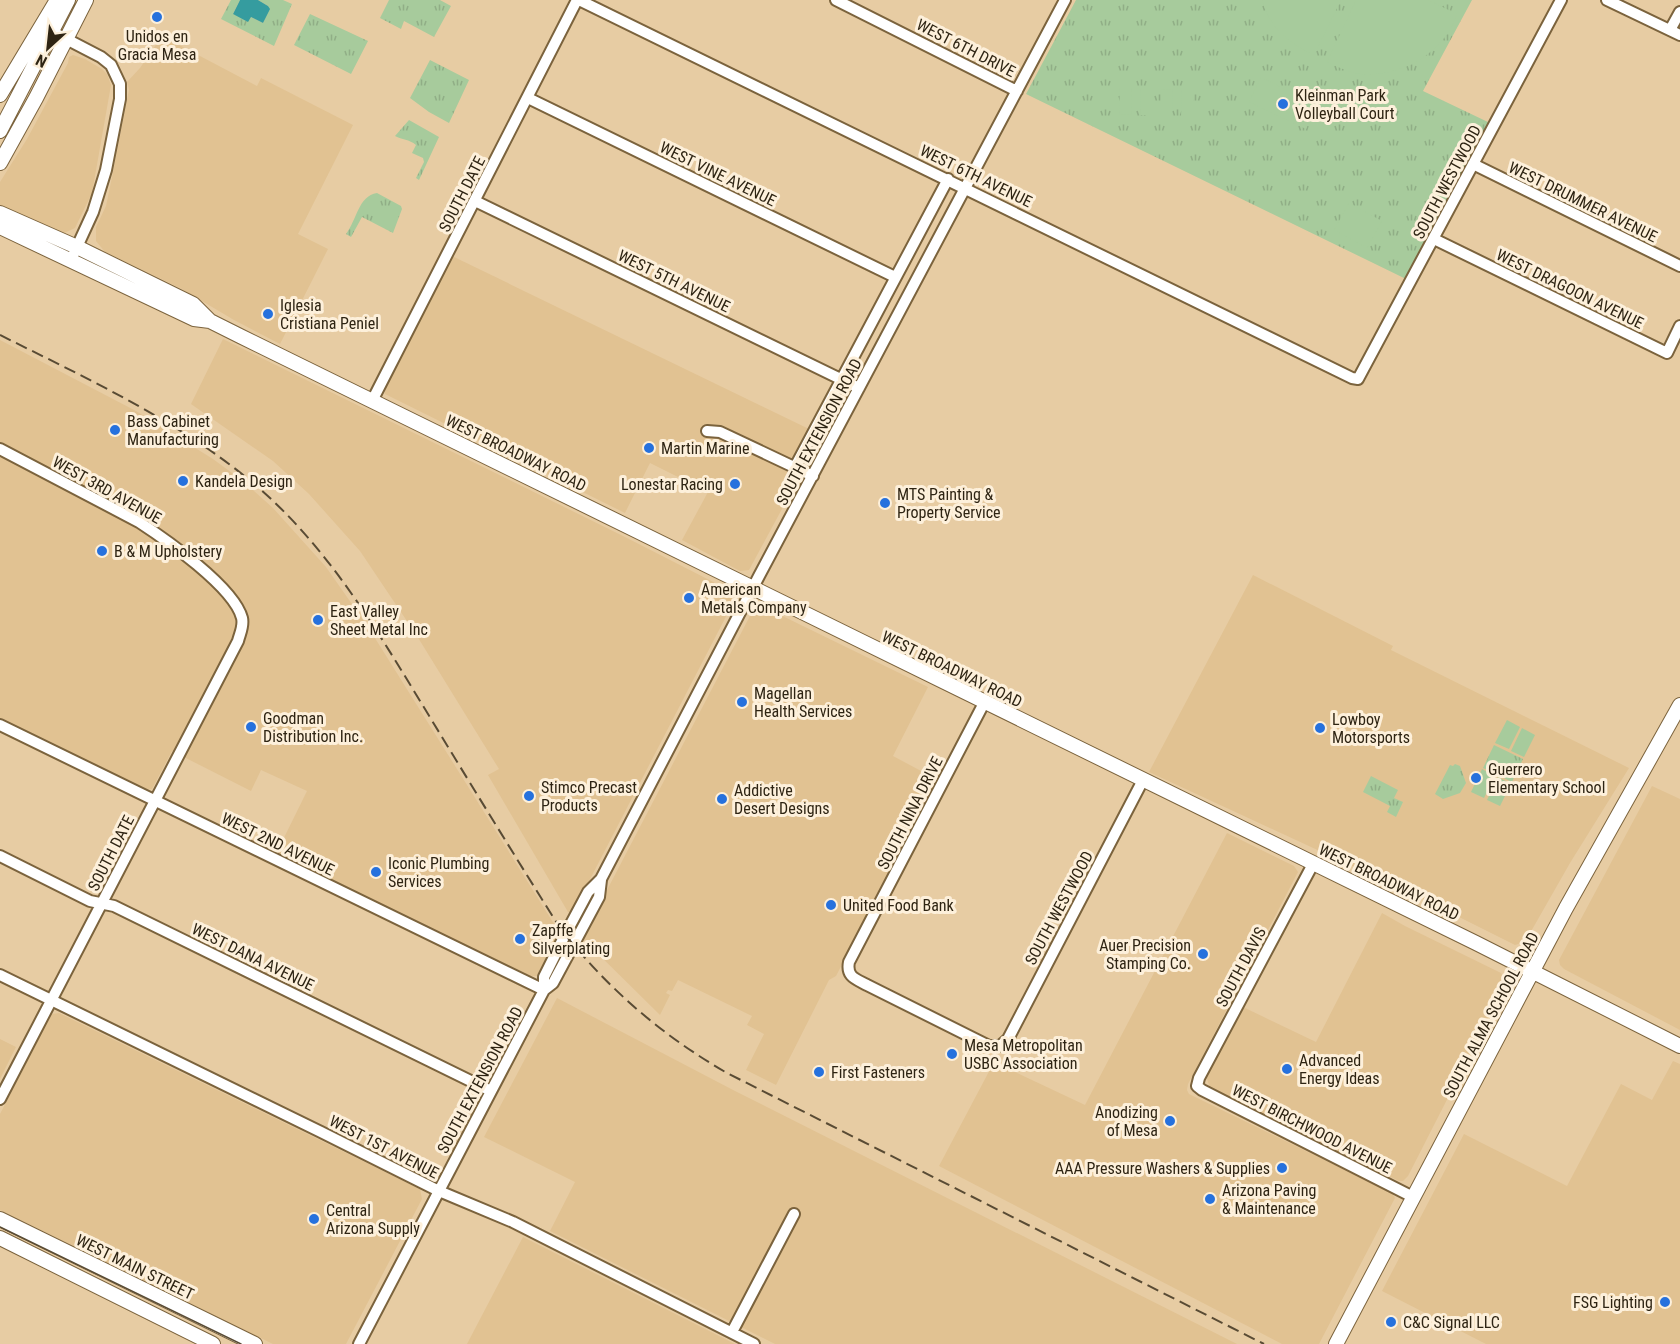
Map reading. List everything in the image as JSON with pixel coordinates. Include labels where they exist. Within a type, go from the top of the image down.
[{"type":"main road","points":[[0,131],[57,0]]},
{"type":"main road","points":[[0,95],[68,0]]},
{"type":"main road","points":[[0,163],[86,0]]},
{"type":"main road","name":"WEST BROADWAY ROAD","points":[[0,213],[77,247],[192,304],[210,321],[1680,1046]]},
{"type":"main road","name":"WEST BROADWAY ROAD","points":[[0,227],[194,319],[210,321]]},
{"type":"main road","name":"SOUTH ALMA SCHOOL ROAD","points":[[1336,1344],[1532,971],[1680,705]]},
{"type":"main road","name":"WEST MAIN STREET","points":[[0,1219],[255,1344]]},
{"type":"main road","name":"WEST MAIN STREET","points":[[0,1238],[213,1344]]},
{"type":"street","name":"SOUTH DATE","points":[[372,401],[578,0]]},
{"type":"street","name":"WEST 6TH AVENUE","points":[[578,0],[1358,379]]},
{"type":"street","name":"WEST 6TH DRIVE","points":[[836,0],[1017,91]]},
{"type":"street","name":"SOUTH EXTENSION ROAD","points":[[359,1344],[544,990],[553,983],[599,897],[601,879],[752,589],[1065,0]]},
{"type":"street","name":"SOUTH WESTWOOD","points":[[1358,379],[1562,0]]},
{"type":"street","points":[[1607,0],[1675,33],[1680,12]]},
{"type":"street","points":[[46,29],[111,64],[120,84],[120,99],[106,170],[93,212],[71,260]]},
{"type":"street","name":"WEST VINE AVENUE","points":[[528,98],[895,277]]},
{"type":"street","name":"WEST DRUMMER AVENUE","points":[[1473,164],[1680,266]]},
{"type":"street","name":"SOUTH EXTENSION ROAD","points":[[795,467],[948,179]]},
{"type":"street","name":"WEST 5TH AVENUE","points":[[475,201],[859,388]]},
{"type":"street","name":"WEST DRAGOON AVENUE","points":[[1434,239],[1667,353],[1680,326]]},
{"type":"street","points":[[707,431],[720,432],[813,476]]},
{"type":"street","name":"WEST 3RD AVENUE","points":[[0,449],[139,522],[160,536],[193,561],[221,588],[242,619]]},
{"type":"street","name":"SOUTH DATE","points":[[0,1098],[238,640],[242,619]]},
{"type":"street","name":"SOUTH NINA DRIVE","points":[[984,703],[849,962],[848,970],[850,976],[902,1003],[989,1046],[1000,1046]]},
{"type":"street","name":"WEST 2ND AVENUE","points":[[0,725],[544,990]]},
{"type":"street","name":"SOUTH WESTWOOD","points":[[1000,1046],[1008,1039],[1143,780]]},
{"type":"street","name":"WEST DANA AVENUE","points":[[0,856],[90,901],[114,906],[491,1091]]},
{"type":"street","name":"SOUTH DAVIS","points":[[1197,1086],[1198,1078],[1313,864]]},
{"type":"street","name":"WEST 1ST AVENUE","points":[[0,975],[439,1191],[513,1222],[754,1344]]},
{"type":"street","name":"WEST BIRCHWOOD AVENUE","points":[[1197,1086],[1413,1197]]},
{"type":"street","points":[[732,1332],[794,1214]]},
{"type":"shaded area","points":[[162,36],[257,86],[261,78],[353,125],[298,234],[328,249],[280,344],[180,288],[105,252],[96,241],[96,227],[106,206],[129,90],[127,82],[140,68]]},
{"type":"shaded area","points":[[73,55],[102,69],[107,74],[111,85],[92,193],[75,228],[58,233],[0,207],[0,182],[27,139],[68,63],[69,57]]},
{"type":"shaded area","points":[[452,256],[809,429],[788,470],[797,477],[796,483],[749,570],[740,571],[682,540],[708,492],[650,463],[625,513],[385,394],[384,386]]},
{"type":"shaded area","points":[[223,339],[623,536],[733,594],[735,598],[733,603],[572,914],[568,912],[488,775],[499,769],[417,636],[360,551],[309,494],[273,461],[191,404]]},
{"type":"shaded area","points":[[0,340],[136,411],[213,459],[243,481],[273,508],[326,567],[368,627],[561,935],[539,976],[531,976],[276,854],[307,791],[261,770],[251,791],[172,751],[152,789],[146,790],[0,718]]},
{"type":"shaded area","points":[[1253,575],[1393,646],[1391,650],[1629,768],[1570,863],[1525,942],[1515,945],[1419,897],[1149,772]]},
{"type":"shaded area","points":[[762,606],[928,687],[893,756],[938,780],[836,976],[829,980],[776,1085],[746,1070],[764,1034],[747,1025],[752,1016],[678,980],[672,991],[668,990],[666,993],[670,995],[660,1015],[582,938],[751,614],[756,607]]},
{"type":"shaded area","points":[[1652,786],[1680,799],[1680,1030],[1564,969],[1559,960]]},
{"type":"shaded area","points":[[1227,833],[1294,866],[1298,872],[1188,1084],[1187,1090],[1189,1094],[1392,1193],[1395,1198],[1319,1344],[1282,1344],[939,1166],[994,1062],[1085,1105]]},
{"type":"shaded area","points":[[1382,913],[1501,973],[1507,982],[1408,1176],[1403,1181],[1215,1091],[1210,1088],[1207,1079],[1207,1074],[1243,1007],[1316,1042]]},
{"type":"shaded area","points":[[557,998],[735,1091],[1237,1344],[775,1344],[550,1231],[575,1182],[484,1137]]},
{"type":"shaded area","points":[[59,1013],[420,1189],[422,1199],[346,1344],[273,1344],[0,1210],[0,1114],[50,1017],[52,1014]]},
{"type":"shaded area","points":[[0,1039],[16,1047],[0,1079]]},
{"type":"shaded area","points":[[1673,1061],[1680,1064],[1680,1344],[1486,1344],[1382,1291],[1464,1134],[1567,1186],[1621,1084],[1652,1100]]},
{"type":"shaded area","points":[[523,1237],[735,1344],[467,1344]]},
{"type":"green space","points":[[231,0],[240,0],[233,14],[251,17],[263,23],[269,9],[258,0],[283,0],[292,4],[274,46],[221,19]]},
{"type":"green space","points":[[389,0],[440,0],[451,6],[434,37],[404,21],[401,29],[380,18]]},
{"type":"green space","points":[[1076,0],[1472,0],[1423,91],[1490,123],[1406,279],[1026,94]]},
{"type":"green space","points":[[1262,0],[1341,0],[1314,55],[1297,46],[1282,34],[1265,10]]},
{"type":"green space","points":[[1356,0],[1428,0],[1457,14],[1442,40],[1420,60],[1392,71],[1362,74],[1344,70],[1327,62]]},
{"type":"green space","points":[[310,14],[368,41],[351,74],[294,45]]},
{"type":"green space","points":[[430,60],[469,80],[449,123],[410,98]]},
{"type":"green space","name":"Kleinman Park Volleyball Court","points":[[1261,77],[1317,106],[1306,129],[1249,102]]},
{"type":"green space","points":[[1120,88],[1132,88],[1131,115],[1119,114]]},
{"type":"green space","points":[[1141,89],[1152,89],[1152,115],[1140,115]]},
{"type":"green space","points":[[1161,89],[1173,90],[1172,116],[1161,116]]},
{"type":"green space","points":[[1182,90],[1193,90],[1193,116],[1181,116]]},
{"type":"green space","points":[[409,120],[439,137],[419,180],[416,178],[424,162],[423,158],[412,153],[416,145],[395,136]]},
{"type":"green space","points":[[377,193],[401,206],[402,209],[393,233],[362,217],[351,237],[346,234],[362,204],[371,195]]},
{"type":"green space","points":[[1349,203],[1382,221],[1367,248],[1334,230]]},
{"type":"green space","points":[[1507,720],[1520,727],[1509,749],[1495,743]]},
{"type":"green space","points":[[1522,728],[1535,735],[1524,757],[1511,751]]},
{"type":"green space","points":[[1494,745],[1523,759],[1512,782],[1483,768]]},
{"type":"green space","points":[[1450,765],[1460,766],[1466,783],[1460,793],[1443,799],[1435,794]]},
{"type":"green space","points":[[1482,769],[1495,776],[1484,798],[1471,792]]},
{"type":"green space","points":[[1371,776],[1398,790],[1394,798],[1403,802],[1396,817],[1387,812],[1390,806],[1363,792]]},
{"type":"green space","points":[[1498,777],[1511,784],[1500,806],[1487,800]]},
{"type":"water","points":[[240,0],[258,0],[268,6],[270,9],[263,23],[251,17],[248,22],[233,14]]},
{"type":"tram line","points":[[0,1227],[241,1344]]},
{"type":"railway","points":[[0,335],[158,417],[219,456],[276,503],[326,560],[371,622],[560,928],[596,970],[657,1026],[727,1073],[1264,1344]]},
{"type":"place","name":"Unidos en Gracia Mesa","points":[[157,17]]},
{"type":"place","name":"Kleinman Park Volleyball Court","points":[[1283,104]]},
{"type":"place","name":"Iglesia Cristiana Peniel","points":[[268,314]]},
{"type":"place","name":"Bass Cabinet Manufacturing","points":[[115,430]]},
{"type":"place","name":"Martin Marine","points":[[649,448]]},
{"type":"place","name":"Kandela Design","points":[[183,481]]},
{"type":"place","name":"Lonestar Racing","points":[[735,484]]},
{"type":"place","name":"MTS Painting & Property Service","points":[[885,503]]},
{"type":"place","name":"B & M Upholstery","points":[[102,551]]},
{"type":"place","name":"American Metals Company","points":[[689,598]]},
{"type":"place","name":"East Valley Sheet Metal Inc","points":[[318,620]]},
{"type":"place","name":"Magellan Health Services","points":[[742,702]]},
{"type":"place","name":"Goodman Distribution Inc.","points":[[251,727]]},
{"type":"place","name":"Lowboy Motorsports","points":[[1320,728]]},
{"type":"place","name":"Guerrero Elementary School","points":[[1476,778]]},
{"type":"place","name":"Stimco Precast Products","points":[[529,796]]},
{"type":"place","name":"Addictive Desert Designs","points":[[722,799]]},
{"type":"place","name":"Iconic Plumbing Services","points":[[376,872]]},
{"type":"place","name":"United Food Bank","points":[[831,905]]},
{"type":"place","name":"Zapffe Silverplating","points":[[520,939]]},
{"type":"place","name":"Auer Precision Stamping Co.","points":[[1203,954]]},
{"type":"place","name":"Mesa Metropolitan USBC Association","points":[[952,1054]]},
{"type":"place","name":"Advanced Energy Ideas","points":[[1287,1069]]},
{"type":"place","name":"First Fasteners","points":[[819,1072]]},
{"type":"place","name":"Anodizing of Mesa","points":[[1170,1121]]},
{"type":"place","name":"AAA Pressure Washers & Supplies","points":[[1282,1168]]},
{"type":"place","name":"Arizona Paving & Maintenance","points":[[1210,1199]]},
{"type":"place","name":"Central Arizona Supply","points":[[314,1219]]},
{"type":"place","name":"FSG Lighting","points":[[1665,1302]]},
{"type":"place","name":"C&C Signal LLC","points":[[1391,1322]]}]
